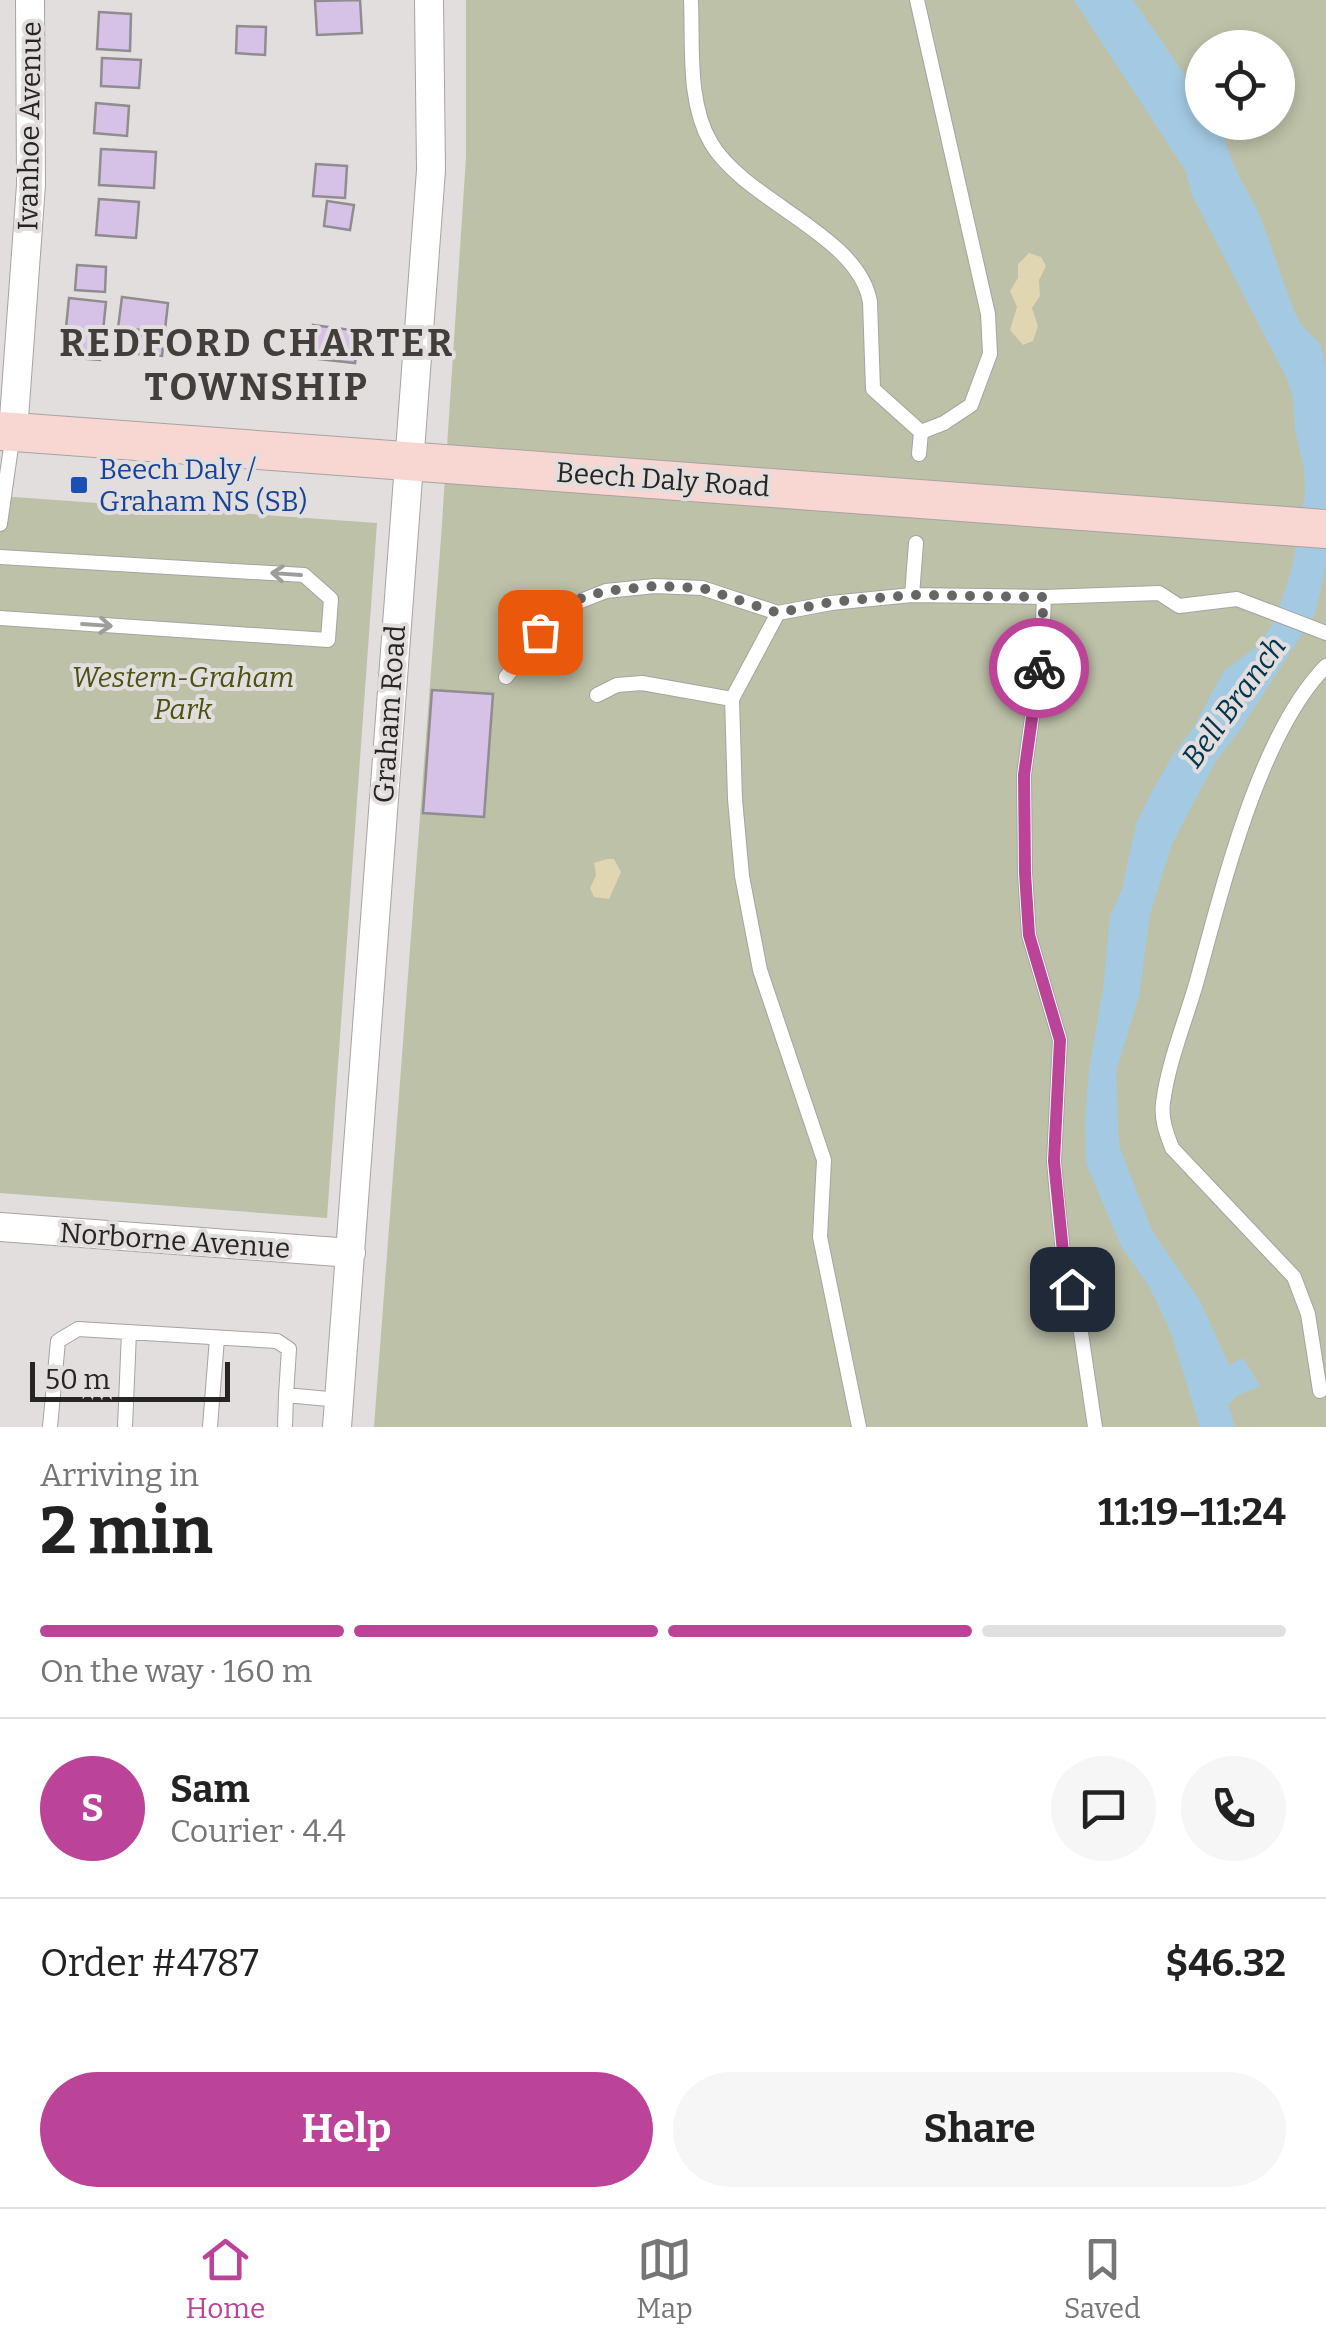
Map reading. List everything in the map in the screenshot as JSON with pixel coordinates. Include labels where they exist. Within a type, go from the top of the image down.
[{"type":"main road","name":"Beech Daly Road","points":[[6,432],[1326,529]]},
{"type":"street","name":"Ivanhoe Avenue","points":[[6,432],[31,185],[30,0]]},
{"type":"street","name":"Graham Road","points":[[338,1413],[430,170],[429,0]]},
{"type":"street","name":"Norborne Avenue","points":[[0,1227],[350,1253]]},
{"type":"lane","points":[[691,0],[695,98],[710,141],[736,176],[834,245],[860,276],[870,302],[873,389],[921,432]]},
{"type":"lane","points":[[917,0],[988,314],[990,354],[971,405],[944,423],[921,432]]},
{"type":"lane","points":[[0,524],[6,432]]},
{"type":"lane","points":[[919,454],[921,432]]},
{"type":"lane","points":[[912,595],[916,544]]},
{"type":"lane","points":[[0,557],[304,576],[330,599],[328,640],[0,618]]},
{"type":"lane","points":[[506,677],[558,610],[606,591],[655,586],[702,588],[778,613],[831,602],[912,595],[1044,597],[1159,593],[1179,606],[1237,600],[1326,633]]},
{"type":"lane","points":[[1044,597],[1042,646],[1024,775],[1025,873],[1029,935],[1060,1040],[1056,1195],[1095,1427]]},
{"type":"lane","points":[[778,613],[732,699],[742,876],[760,970],[824,1160],[820,1237],[859,1427]]},
{"type":"lane","points":[[1320,1390],[1308,1314],[1294,1276],[1172,1148],[1163,1112],[1174,1059],[1234,849],[1269,758],[1295,706],[1326,666]]},
{"type":"lane","points":[[597,695],[628,682],[732,699]]},
{"type":"lane","points":[[50,1427],[58,1341],[78,1330],[276,1341],[290,1349],[285,1427]]},
{"type":"lane","points":[[125,1427],[129,1332]]},
{"type":"lane","points":[[210,1427],[218,1338]]},
{"type":"lane","points":[[286,1396],[338,1413]]},
{"type":"green space","points":[[466,0],[1326,0],[1326,1427],[374,1427],[466,157]]},
{"type":"green space","name":"Western-Graham Park","points":[[0,496],[377,523],[327,1218],[0,1193]]},
{"type":"sand","points":[[1029,253],[1041,257],[1046,266],[1039,280],[1040,296],[1032,308],[1038,326],[1033,341],[1023,345],[1010,330],[1017,307],[1010,291],[1018,278],[1018,264]]},
{"type":"sand","points":[[614,859],[621,872],[609,899],[594,897],[590,888],[596,875],[594,863]]},
{"type":"water","name":"Bell Branch","points":[[1074,0],[1133,0],[1185,75],[1185,140],[1224,140],[1260,216],[1294,311],[1302,326],[1320,343],[1326,367],[1326,564],[1315,614],[1215,762],[1172,844],[1150,914],[1139,996],[1116,1072],[1119,1145],[1151,1229],[1200,1301],[1229,1365],[1243,1358],[1260,1386],[1228,1404],[1235,1427],[1200,1427],[1171,1333],[1149,1286],[1121,1246],[1086,1163],[1089,1070],[1110,916],[1122,889],[1136,824],[1224,671],[1259,645],[1275,620],[1292,568],[1305,494],[1293,397],[1286,377],[1192,195],[1185,170]]},
{"type":"building","points":[[360,0],[362,33],[317,35],[315,1]]},
{"type":"building","points":[[99,12],[131,14],[130,51],[97,49]]},
{"type":"building","points":[[237,26],[266,27],[265,55],[236,53]]},
{"type":"building","points":[[102,58],[141,60],[139,88],[101,86]]},
{"type":"building","points":[[96,103],[129,106],[127,136],[94,133]]},
{"type":"building","points":[[101,149],[156,152],[154,188],[99,185]]},
{"type":"building","points":[[316,164],[347,166],[345,198],[313,196]]},
{"type":"building","points":[[99,199],[139,202],[136,238],[96,235]]},
{"type":"building","points":[[327,201],[354,205],[350,230],[324,226]]},
{"type":"building","points":[[77,265],[106,267],[105,292],[75,290]]},
{"type":"building","points":[[122,297],[168,303],[162,356],[139,354],[141,330],[118,328]]},
{"type":"building","points":[[69,298],[106,302],[100,360],[63,357]]},
{"type":"building","points":[[313,325],[359,331],[355,363],[309,358]]},
{"type":"building","points":[[432,690],[493,694],[484,817],[423,813]]},
{"type":"way so far","points":[[540,632],[558,610],[582,598],[606,591],[655,586],[702,588],[778,613],[831,602],[912,595],[1044,597],[1039,668]]},
{"type":"place","name":"Beech Daly / Graham NS (SB)","points":[[79,485]]},
{"type":"district","name":"REDFORD CHARTER TOWNSHIP","points":[[257,364]]},
{"type":"route","points":[[1039,668],[1024,775],[1025,873],[1029,935],[1060,1040],[1054,1161],[1063,1252],[1072,1289]]}]
